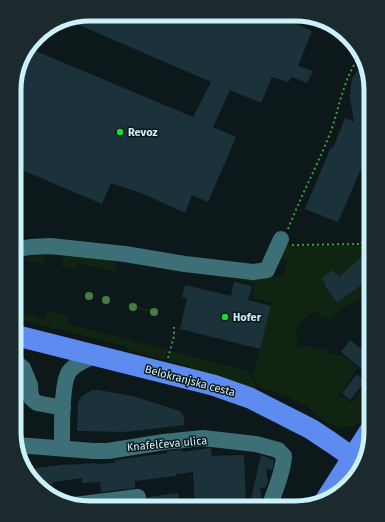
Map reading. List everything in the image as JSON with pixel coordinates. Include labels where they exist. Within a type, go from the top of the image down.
[{"type":"main road","name":"Belokranjska cesta","points":[[21,337],[213,385],[250,398],[311,429],[358,461]]},
{"type":"main road","points":[[336,487],[357,462]]},
{"type":"street","points":[[21,249],[50,246],[125,254],[185,264],[253,272],[267,270],[286,238]]},
{"type":"street","points":[[62,448],[63,408],[66,379],[70,370],[95,355]]},
{"type":"street","points":[[21,366],[30,384],[31,398],[37,403],[63,408]]},
{"type":"street","name":"Knafelčeva ulica","points":[[22,445],[108,451],[128,447],[203,438],[256,444],[278,450],[284,456],[271,501]]},
{"type":"street","points":[[106,501],[138,497]]},
{"type":"path","points":[[357,60],[352,68],[340,99],[331,130],[295,212],[286,238],[361,244],[364,240]]},
{"type":"path","points":[[167,363],[174,336],[174,327]]},
{"type":"green space","points":[[364,244],[364,254],[350,267],[364,282],[364,298],[342,308],[329,320],[320,316],[315,310],[301,323],[296,332],[298,347],[315,347],[325,349],[331,354],[341,355],[358,368],[339,395],[352,403],[364,388],[364,416],[361,421],[353,426],[341,428],[321,418],[307,406],[279,393],[261,388],[250,371],[254,371],[272,303],[252,298],[255,284],[216,273],[256,278],[283,276],[288,261],[281,258],[283,246],[362,246]],"holes":[[[333,270],[352,292],[337,303],[321,278]]]},
{"type":"green space","points":[[69,255],[110,260],[116,264],[117,272],[78,263],[76,270],[61,266],[64,256]]},
{"type":"green space","points":[[39,256],[44,260],[45,265],[25,260],[21,261]]},
{"type":"green space","points":[[128,303],[158,311],[157,314],[127,307]]},
{"type":"green space","points":[[48,310],[69,316],[67,324],[168,350],[165,360],[131,351],[123,346],[21,320],[21,313],[45,319]]},
{"type":"green space","points":[[172,351],[247,370],[258,388],[248,387],[214,374],[169,361]]},
{"type":"building","name":"Revoz","points":[[90,21],[295,21],[297,21],[296,24],[312,31],[298,66],[313,71],[307,83],[292,77],[288,82],[272,77],[261,103],[230,90],[213,127],[236,137],[208,202],[192,195],[185,213],[141,193],[111,183],[102,204],[21,170],[21,90],[25,68],[34,50],[193,117],[211,82],[74,23]]},
{"type":"building","points":[[360,67],[364,90],[364,162],[338,222],[305,209],[345,118],[354,122],[350,98],[352,78]]},
{"type":"building","points":[[364,254],[364,283],[337,303],[321,278],[333,270],[339,277]]},
{"type":"building","name":"Hofer","points":[[234,282],[252,286],[248,300],[271,306],[260,349],[180,329],[187,298],[182,297],[185,285],[231,296]]},
{"type":"building","points":[[350,340],[364,351],[364,371],[341,352]]},
{"type":"building","points":[[357,374],[364,380],[364,382],[350,400],[342,393]]},
{"type":"building","points":[[92,390],[133,396],[180,411],[184,417],[184,425],[126,432],[77,431],[78,403],[81,397]]},
{"type":"building","points":[[210,448],[212,456],[244,455],[246,501],[195,501],[193,472],[176,474],[176,476],[135,481],[135,488],[101,492],[100,482],[82,483],[82,478],[53,482],[54,484],[46,485],[32,469],[66,464],[115,463],[115,460],[167,453],[167,451],[182,450],[182,452]]},
{"type":"building","points":[[261,455],[274,460],[272,470],[266,468],[268,482],[266,487],[260,488],[262,501],[251,501]]},
{"type":"building","points":[[178,493],[179,501],[147,501],[147,497]]},
{"type":"place","name":"Revoz","points":[[120,132]]},
{"type":"place","name":"Hofer","points":[[225,317]]}]
